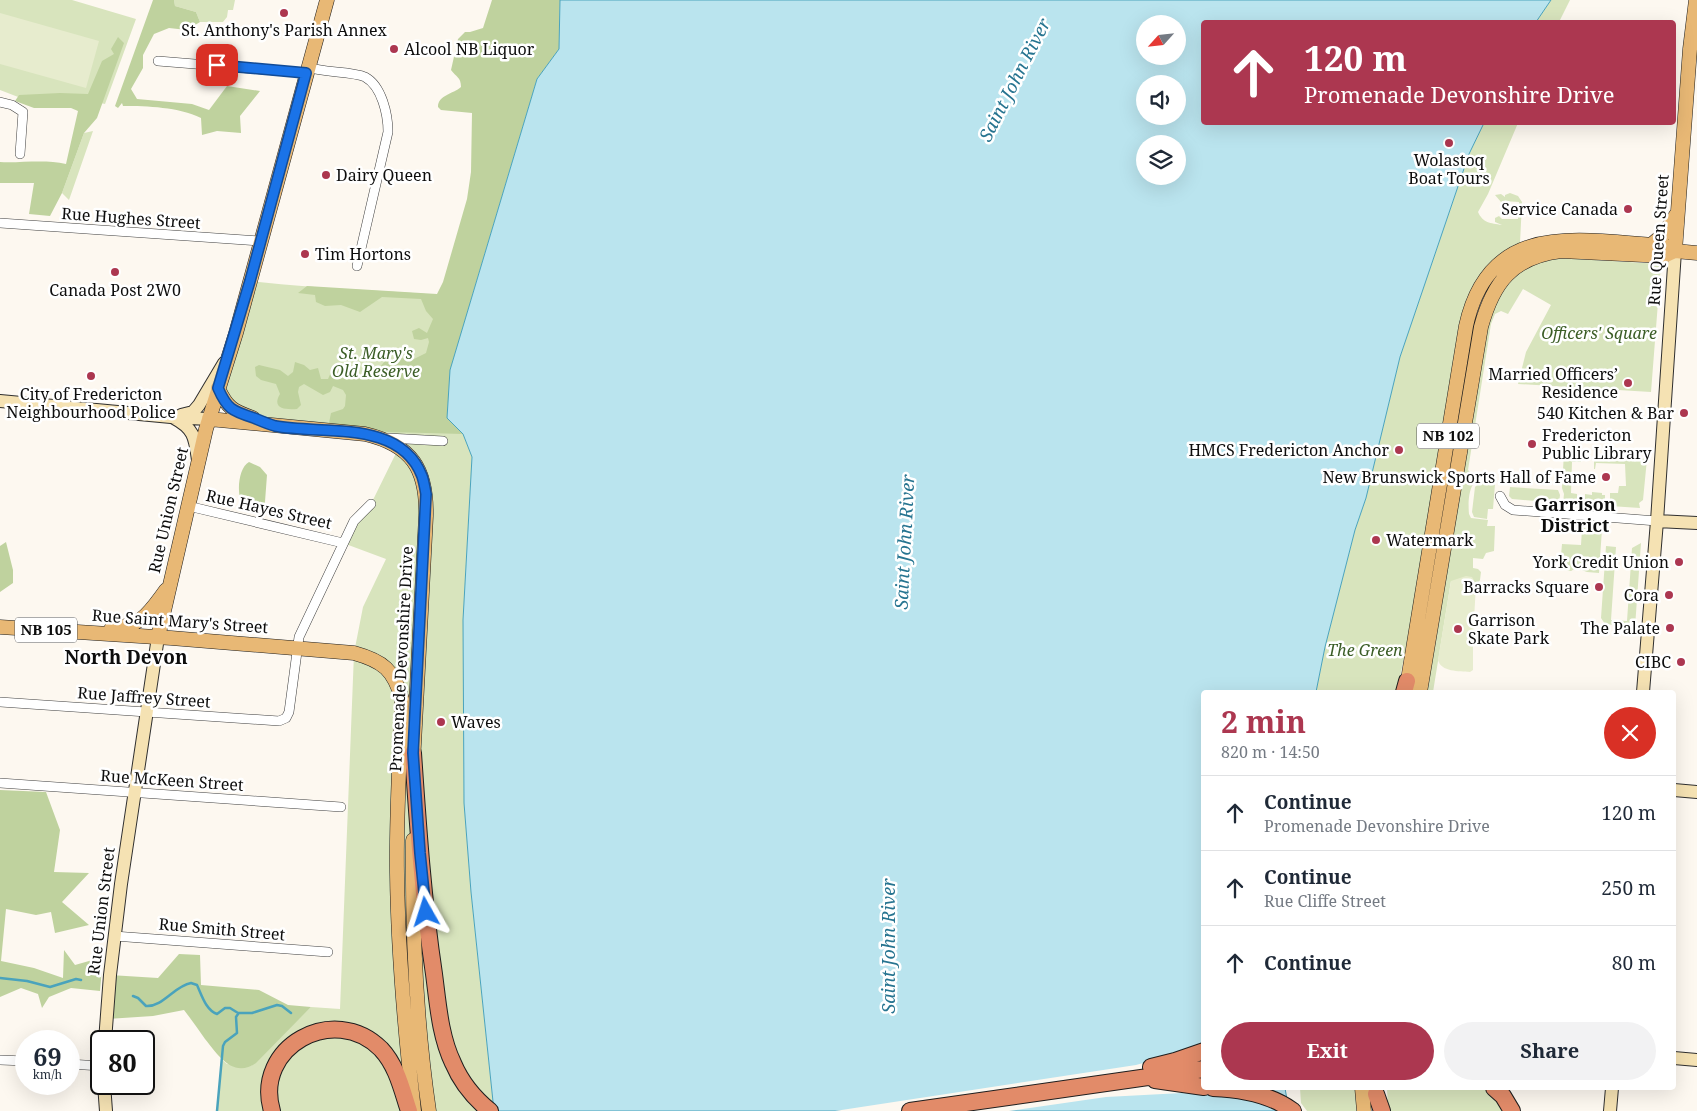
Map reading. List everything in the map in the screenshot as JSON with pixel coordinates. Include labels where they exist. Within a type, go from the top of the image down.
[{"type":"highway","points":[[413,753],[420,853],[430,951],[444,1037],[452,1063],[463,1083],[478,1102],[490,1111]]},
{"type":"highway","points":[[272,1111],[269,1100],[269,1082],[284,1052],[295,1042],[309,1034],[324,1030],[340,1029],[355,1032],[381,1049],[392,1063],[409,1111]]},
{"type":"highway","points":[[1115,1082],[1142,1069],[1201,1052]]},
{"type":"highway","points":[[910,1111],[1201,1069]]},
{"type":"highway","points":[[1140,1078],[1201,1087]]},
{"type":"highway","points":[[1234,1090],[1265,1096],[1293,1111]]},
{"type":"highway","points":[[1371,1090],[1380,1111]]},
{"type":"highway","points":[[1496,1090],[1512,1111]]},
{"type":"main road","name":"Rue Union Street","points":[[106,1030],[114,936],[134,793],[158,637],[168,588],[209,419],[261,241],[327,0]]},
{"type":"main road","name":"Rue Queen Street","points":[[1643,690],[1690,49],[1696,0]]},
{"type":"main road","points":[[1650,245],[1664,234],[1678,212]]},
{"type":"main road","name":"NB 102","points":[[1406,689],[1466,326],[1477,292],[1494,269],[1520,250],[1540,243],[1570,239],[1666,246],[1675,251],[1697,253]]},
{"type":"main road","name":"NB 102","points":[[1420,690],[1481,327],[1493,292],[1502,279],[1514,268],[1538,255],[1561,251],[1664,256],[1675,251]]},
{"type":"main road","points":[[172,417],[193,412],[228,358]]},
{"type":"main road","points":[[218,388],[228,407],[275,426]]},
{"type":"main road","points":[[0,401],[275,426]]},
{"type":"main road","points":[[172,417],[191,430],[198,461]]},
{"type":"main road","name":"Promenade Devonshire Drive","points":[[275,426],[365,434],[380,438],[399,447],[412,459],[422,475],[426,494],[413,753],[414,933],[418,1008],[429,1111]]},
{"type":"main road","points":[[1657,520],[1697,523]]},
{"type":"main road","points":[[92,632],[123,628],[144,619],[168,588]]},
{"type":"main road","name":"Rue Saint Mary's Street","points":[[0,627],[298,648]]},
{"type":"main road","name":"Promenade Devonshire Drive","points":[[298,648],[354,653],[381,663],[390,671],[397,682],[402,699],[397,862],[398,917],[403,1008],[414,1111]]},
{"type":"main road","points":[[1676,790],[1697,792]]},
{"type":"main road","points":[[1676,1058],[1697,1060]]},
{"type":"main road","points":[[1364,1111],[1371,1090]]},
{"type":"main road","points":[[1610,1111],[1612,1090]]},
{"type":"main road","points":[[105,1095],[106,1111]]},
{"type":"street","points":[[158,60],[316,70],[365,77],[374,86],[380,95],[388,118],[388,132],[357,266]]},
{"type":"street","points":[[0,102],[23,112],[20,154]]},
{"type":"street","name":"Rue Hughes Street","points":[[0,223],[261,241]]},
{"type":"street","points":[[380,438],[443,441]]},
{"type":"street","points":[[1500,496],[1505,505],[1513,510],[1657,520]]},
{"type":"street","points":[[298,648],[299,637],[343,543],[354,522],[371,504]]},
{"type":"street","name":"Rue Hayes Street","points":[[188,506],[343,543]]},
{"type":"street","name":"Rue Jaffrey Street","points":[[0,702],[279,721],[286,718],[290,712],[298,648]]},
{"type":"street","name":"Rue McKeen Street","points":[[0,783],[341,807]]},
{"type":"street","name":"Rue Smith Street","points":[[114,936],[328,952]]},
{"type":"street","points":[[0,1060],[15,1061]]},
{"type":"green space","points":[[0,0],[72,0],[136,19],[105,104],[83,99],[26,100],[0,90]]},
{"type":"green space","points":[[153,0],[174,0],[175,6],[196,12],[200,22],[187,30],[169,28],[154,34],[143,55],[143,68],[131,89],[137,99],[192,104],[209,110],[227,86],[260,91],[240,116],[241,133],[217,131],[202,135],[201,118],[183,111],[143,106],[123,106],[122,103],[118,108],[115,106]]},
{"type":"green space","points":[[174,0],[235,0],[233,10],[228,10],[227,17],[223,22],[200,22],[196,12],[175,6]]},
{"type":"green space","points":[[492,0],[560,0],[559,49],[537,79],[450,370],[447,418],[463,434],[388,432],[329,423],[331,413],[343,409],[345,406],[346,395],[343,390],[333,386],[330,392],[323,395],[304,384],[299,387],[298,392],[301,405],[297,409],[281,408],[277,403],[280,394],[276,384],[261,380],[256,376],[255,367],[259,365],[280,370],[288,376],[293,372],[295,362],[304,365],[310,370],[318,368],[321,379],[328,379],[332,370],[338,371],[339,376],[347,380],[356,378],[359,374],[368,378],[379,377],[379,368],[385,361],[402,358],[414,359],[426,353],[429,342],[428,338],[414,339],[412,331],[419,328],[427,333],[433,319],[426,311],[421,299],[382,297],[360,312],[341,305],[325,306],[316,302],[315,295],[298,293],[307,286],[437,294],[443,282],[467,199],[471,172],[472,113],[441,110],[438,107],[443,97],[461,87],[459,79],[451,70],[458,39],[465,32],[483,28]]},
{"type":"green space","points":[[1551,0],[1570,0],[1560,20],[1537,20]]},
{"type":"green space","points":[[0,13],[99,41],[86,88],[0,64]]},
{"type":"green space","points":[[118,37],[124,43],[97,118],[84,133],[62,193],[50,216],[29,214],[34,183],[0,183],[0,162],[42,161],[66,164],[78,111],[71,108],[34,108],[15,101],[19,95],[88,94],[102,61],[114,54],[111,49]]},
{"type":"green space","name":"The Green","points":[[1483,125],[1517,125],[1488,194],[1478,212],[1487,222],[1494,224],[1502,225],[1495,222],[1495,218],[1499,216],[1502,219],[1518,219],[1519,202],[1501,202],[1495,195],[1501,194],[1505,197],[1505,195],[1510,193],[1518,196],[1522,202],[1520,243],[1504,253],[1482,274],[1397,690],[1316,690],[1325,647],[1355,530],[1366,498],[1400,357],[1469,154]]},
{"type":"green space","points":[[93,131],[69,200],[62,193],[84,133]]},
{"type":"green space","name":"Officers' Square","points":[[1562,258],[1661,264],[1651,392],[1518,384],[1526,352],[1551,305],[1523,289],[1508,314],[1501,311],[1495,314],[1491,324],[1468,470],[1472,474],[1477,473],[1481,479],[1471,488],[1469,514],[1471,518],[1488,520],[1487,526],[1495,526],[1494,551],[1486,553],[1483,559],[1473,558],[1473,568],[1481,572],[1480,580],[1475,589],[1476,584],[1451,581],[1433,690],[1426,690],[1489,319],[1494,301],[1518,273],[1538,262]]},
{"type":"green space","name":"St. Mary's Old Reserve","points":[[250,281],[471,298],[463,434],[472,457],[463,620],[464,803],[471,892],[494,1111],[217,1111],[221,1059],[227,1064],[251,1066],[311,1007],[340,1009],[354,653],[363,607],[386,559],[343,543],[371,504],[399,447],[380,437],[275,426],[239,413],[218,388]]},
{"type":"green space","points":[[1564,452],[1581,454],[1581,462],[1572,462],[1571,493],[1577,494],[1577,504],[1563,503]]},
{"type":"green space","points":[[1594,455],[1647,459],[1643,500],[1639,503],[1640,508],[1610,506],[1610,493],[1618,493],[1619,486],[1626,486],[1625,464],[1596,463],[1594,469]]},
{"type":"green space","points":[[249,462],[260,467],[267,475],[264,515],[247,510],[243,506],[239,495],[240,476],[245,465]]},
{"type":"green space","points":[[1479,483],[1495,484],[1493,509],[1488,509],[1487,519],[1474,517],[1472,512],[1475,487]]},
{"type":"green space","points":[[1510,487],[1558,490],[1560,495],[1559,503],[1512,499],[1509,496]]},
{"type":"green space","points":[[1592,492],[1605,495],[1605,506],[1585,504],[1585,494],[1592,495]]},
{"type":"green space","points":[[1564,526],[1602,529],[1599,573],[1587,572],[1576,568],[1571,571],[1566,570],[1567,556],[1561,555],[1562,544],[1581,545],[1582,529]]},
{"type":"green space","points":[[6,542],[13,570],[13,583],[0,592],[0,546]]},
{"type":"green space","points":[[1641,543],[1635,627],[1605,624],[1601,618],[1606,546],[1616,547],[1611,620],[1627,621],[1632,548]]},
{"type":"green space","name":"Garrison Skate Park","points":[[1466,576],[1472,577],[1476,584],[1473,670],[1470,672],[1447,669],[1438,660],[1451,581]]},
{"type":"green space","points":[[0,790],[46,792],[60,830],[54,872],[89,873],[62,902],[89,925],[55,933],[51,912],[36,915],[6,909],[1,961],[34,968],[63,978],[64,950],[75,965],[103,957],[100,991],[71,988],[49,997],[42,1008],[38,994],[21,988],[0,997]]},
{"type":"green space","points":[[179,954],[200,955],[201,985],[259,990],[288,1005],[311,1007],[256,1063],[240,1068],[233,1067],[221,1058],[184,1010],[153,1016],[107,1019],[110,975],[158,978]]},
{"type":"green space","points":[[1300,1090],[1355,1090],[1357,1111],[1307,1111],[1301,1103]]},
{"type":"green space","points":[[1387,1090],[1489,1090],[1507,1111],[1388,1111]]},
{"type":"water","name":"Saint John River","points":[[560,0],[1551,0],[1537,20],[1201,20],[1201,125],[1483,125],[1469,154],[1400,357],[1366,498],[1355,530],[1325,647],[1316,690],[1201,690],[1201,1090],[1285,1090],[1289,1111],[494,1111],[471,892],[464,803],[463,620],[472,457],[463,434],[447,418],[450,370],[537,79],[559,49]]},
{"type":"pier","points":[[1201,1047],[1201,1090],[1259,1090],[1277,1108],[1246,1098],[1182,1093],[1106,1097],[1009,1111],[835,1111],[1136,1065]]},
{"type":"waterway","points":[[0,978],[27,981],[50,987],[76,979],[81,980]]},
{"type":"waterway","points":[[133,996],[146,1006],[152,1005],[163,1000],[179,988],[191,983],[197,985],[207,1006],[217,1014],[225,1008],[230,1008],[238,1013],[252,1013],[277,1005],[282,1006],[291,1013]]},
{"type":"waterway","points":[[217,1111],[223,1046],[225,1042],[237,1033],[236,1017],[238,1014]]},
{"type":"place","name":"St. Anthony's Parish Annex","points":[[284,13]]},
{"type":"place","name":"Alcool NB Liquor","points":[[394,49]]},
{"type":"place","name":"Wolastoq Boat Tours","points":[[1449,143]]},
{"type":"place","name":"Dairy Queen","points":[[326,175]]},
{"type":"place","name":"Service Canada","points":[[1628,209]]},
{"type":"place","name":"Tim Hortons","points":[[305,254]]},
{"type":"place","name":"Canada Post 2W0","points":[[115,272]]},
{"type":"place","name":"City of Fredericton Neighbourhood Police","points":[[91,376]]},
{"type":"place","name":"Married Officers’ Residence","points":[[1628,383]]},
{"type":"place","name":"540 Kitchen & Bar","points":[[1684,413]]},
{"type":"place","name":"Fredericton Public Library","points":[[1532,444]]},
{"type":"place","name":"HMCS Fredericton Anchor","points":[[1399,450]]},
{"type":"place","name":"New Brunswick Sports Hall of Fame","points":[[1606,477]]},
{"type":"place","name":"Watermark","points":[[1376,540]]},
{"type":"place","name":"York Credit Union","points":[[1679,562]]},
{"type":"place","name":"Barracks Square","points":[[1599,587]]},
{"type":"place","name":"Cora","points":[[1669,595]]},
{"type":"place","name":"The Palate","points":[[1670,628]]},
{"type":"place","name":"Garrison Skate Park","points":[[1458,629]]},
{"type":"place","name":"CIBC","points":[[1681,662]]},
{"type":"place","name":"Waves","points":[[441,722]]},
{"type":"district","name":"Garrison District","points":[[1575,515]]},
{"type":"district","name":"North Devon","points":[[126,657]]},
{"type":"route","points":[[217,65],[306,73],[236,333],[218,388],[224,402],[228,407],[239,413],[275,426],[365,434],[380,438],[399,447],[412,459],[422,475],[426,494],[426,516],[413,753],[426,912]]}]
